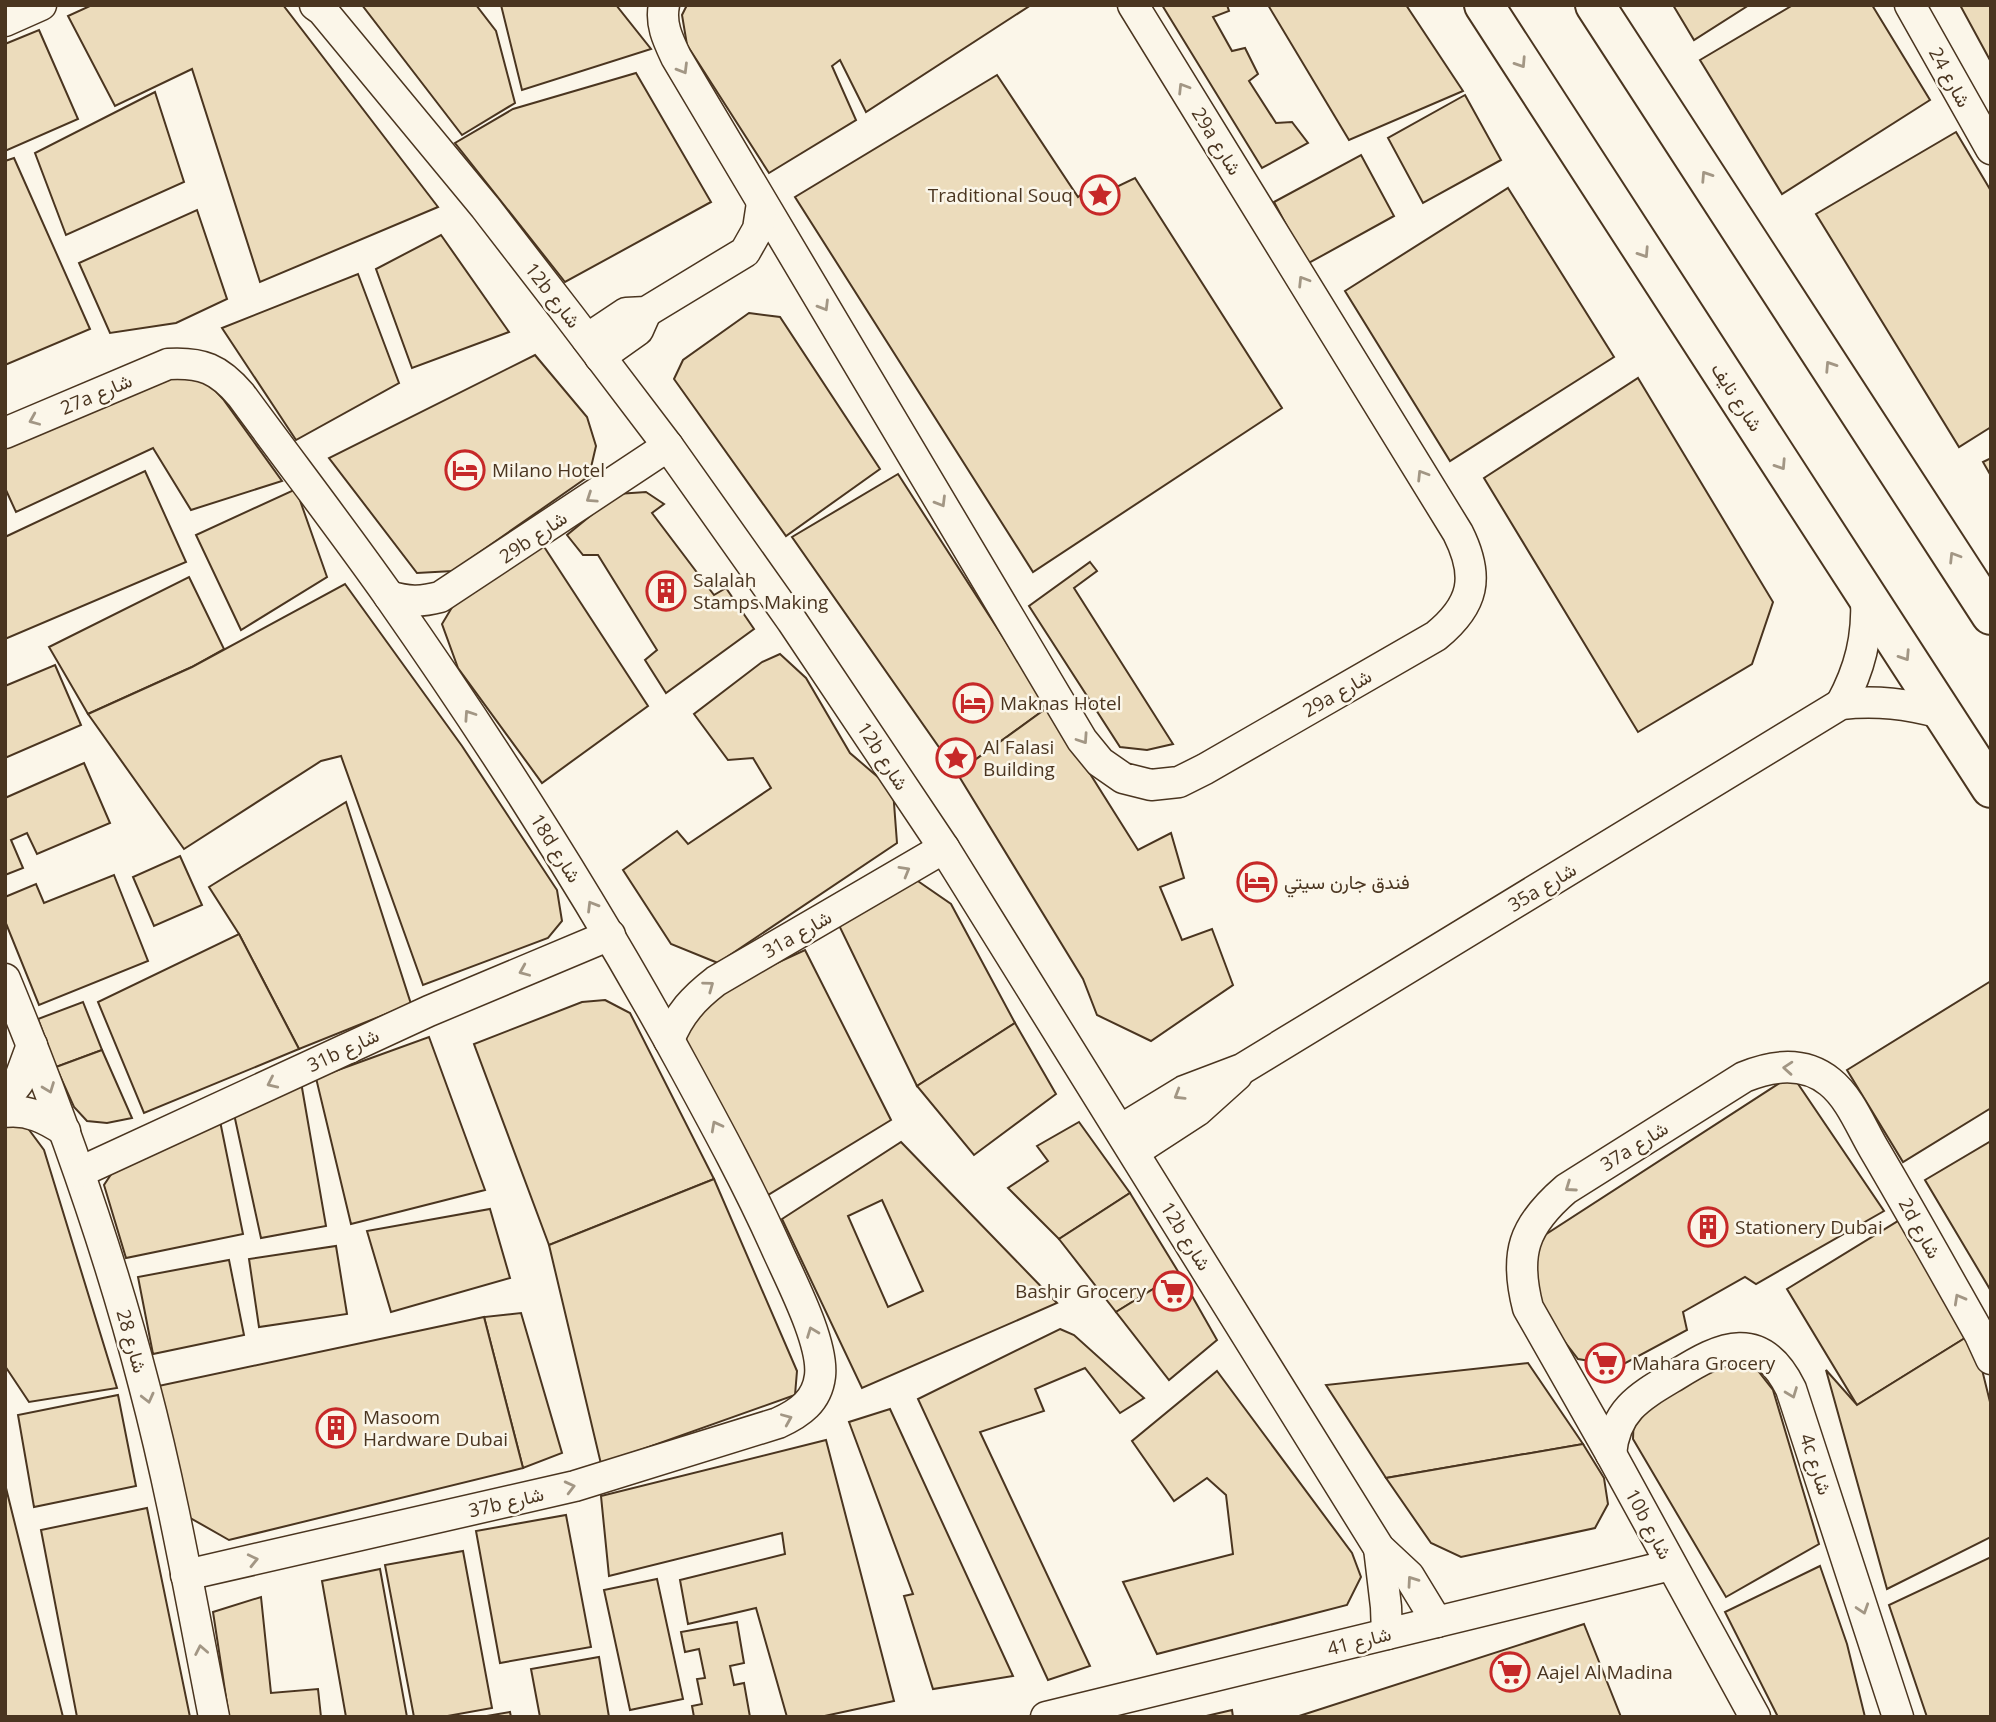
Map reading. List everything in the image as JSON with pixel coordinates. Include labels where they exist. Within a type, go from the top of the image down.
[{"type":"main road","name":"شارع نايف","points":[[1483,5],[1991,788]]},
{"type":"main road","points":[[1595,5],[1991,615]]},
{"type":"street","points":[[5,21],[41,5]]},
{"type":"street","name":"29a شارع","points":[[664,5],[665,36],[670,46],[1082,740],[1100,762],[1123,778],[1151,785],[1179,782],[1436,636],[1454,621],[1467,601],[1471,578],[1469,554],[1458,533],[1133,5]]},
{"type":"street","name":"شارع 24","points":[[1910,5],[1991,149]]},
{"type":"street","name":"12b شارع","points":[[319,7],[485,208],[594,348],[668,446],[792,621],[944,848],[1379,1548],[1409,1576],[1437,1622]]},
{"type":"street","points":[[594,348],[626,313],[646,312],[745,252],[758,229],[762,203]]},
{"type":"street","points":[[745,252],[796,260]]},
{"type":"street","name":"27a شارع","points":[[5,433],[168,364],[189,363]]},
{"type":"street","name":"18d شارع","points":[[189,363],[209,368],[227,379],[241,394],[389,596],[527,802],[610,935],[747,1185],[808,1323],[820,1355],[820,1377],[814,1398]]},
{"type":"street","name":"29b شارع","points":[[389,596],[405,601],[423,602],[440,597],[668,446]]},
{"type":"street","points":[[1842,704],[1860,664],[1867,620],[1866,597]]},
{"type":"street","name":"35a شارع","points":[[1127,1141],[1184,1091],[1242,1069],[1842,704],[1892,702],[1941,713]]},
{"type":"street","name":"31a شارع","points":[[669,1040],[687,1006],[716,981],[944,848]]},
{"type":"street","name":"31b شارع","points":[[80,1172],[429,1011],[610,935]]},
{"type":"street","name":"شارع 28","points":[[5,979],[80,1172],[142,1375],[174,1512],[214,1717]]},
{"type":"street","points":[[5,1100],[18,1083],[32,1045]]},
{"type":"street","name":"37a شارع","points":[[1542,1332],[1528,1308],[1522,1282],[1522,1255],[1530,1229],[1546,1206],[1566,1189],[1744,1077],[1766,1068],[1788,1066],[1811,1071],[1830,1083],[1845,1100]]},
{"type":"street","name":"2d شارع","points":[[1845,1100],[1899,1191],[1991,1359]]},
{"type":"street","points":[[5,1112],[30,1113],[65,1131]]},
{"type":"street","name":"10b شارع","points":[[1542,1332],[1755,1717]]},
{"type":"street","name":"4c شارع","points":[[1611,1454],[1617,1427],[1636,1400],[1705,1357],[1721,1350],[1739,1348],[1756,1352],[1771,1360],[1783,1373],[1791,1389],[1898,1717]]},
{"type":"street","points":[[1576,1392],[1606,1401],[1636,1400]]},
{"type":"street","name":"37b شارع","points":[[186,1575],[575,1486],[778,1423],[798,1414],[814,1398]]},
{"type":"street","name":"12b شارع","points":[[1379,1548],[1387,1634]]},
{"type":"street","name":"شارع 41","points":[[1046,1717],[1075,1713],[1671,1565]]},
{"type":"building","points":[[92,5],[283,5],[438,207],[260,282],[192,69],[115,106],[68,16]]},
{"type":"building","points":[[362,5],[476,5],[496,31],[515,103],[462,135]]},
{"type":"building","points":[[501,5],[616,5],[651,49],[522,90]]},
{"type":"building","points":[[687,5],[1031,5],[866,112],[840,60],[832,66],[856,120],[769,173],[687,45],[682,15]]},
{"type":"building","points":[[1162,5],[1227,5],[1229,11],[1213,17],[1232,51],[1245,48],[1258,74],[1249,81],[1276,123],[1292,122],[1308,143],[1262,168]]},
{"type":"building","points":[[1268,5],[1406,5],[1463,91],[1349,140]]},
{"type":"building","points":[[1673,5],[1749,5],[1694,40]]},
{"type":"building","points":[[1793,5],[1872,5],[1930,100],[1782,194],[1700,60]]},
{"type":"building","points":[[1960,5],[1991,5],[1991,62]]},
{"type":"building","points":[[39,30],[78,119],[5,151],[5,44]]},
{"type":"building","points":[[636,73],[711,202],[565,282],[455,143],[513,109]]},
{"type":"building","points":[[997,75],[1078,197],[1096,183],[1104,193],[1135,178],[1282,408],[1033,572],[795,197]]},
{"type":"building","points":[[155,92],[184,182],[66,235],[35,153]]},
{"type":"building","points":[[1465,95],[1501,160],[1423,203],[1388,138]]},
{"type":"building","points":[[1956,132],[1991,191],[1991,427],[1959,447],[1816,214]]},
{"type":"building","points":[[1361,155],[1394,216],[1307,264],[1274,202]]},
{"type":"building","points":[[14,158],[90,329],[5,365],[5,161]]},
{"type":"building","points":[[1508,188],[1614,357],[1450,461],[1345,291]]},
{"type":"building","points":[[197,210],[227,299],[176,323],[110,333],[79,263]]},
{"type":"building","points":[[441,235],[509,332],[412,368],[376,269]]},
{"type":"building","points":[[358,274],[399,383],[296,440],[222,328]]},
{"type":"building","points":[[749,313],[780,317],[880,469],[786,536],[674,379],[683,360]]},
{"type":"building","points":[[535,355],[587,417],[596,446],[589,476],[453,571],[417,573],[329,458]]},
{"type":"building","points":[[167,371],[200,374],[223,399],[282,481],[191,510],[153,448],[16,512],[5,488],[5,444]]},
{"type":"building","points":[[1638,378],[1773,602],[1752,664],[1638,732],[1484,478]]},
{"type":"building","points":[[1991,458],[1991,476],[1983,462]]},
{"type":"building","points":[[145,471],[186,562],[5,639],[5,537]]},
{"type":"building","points":[[898,474],[1048,707],[957,773],[792,537]]},
{"type":"building","points":[[296,489],[327,577],[241,630],[196,535]]},
{"type":"building","name":"Salalah Stamps Making","points":[[646,492],[664,504],[652,513],[714,595],[726,588],[754,629],[666,693],[645,660],[657,650],[598,555],[583,555],[567,535],[617,494]]},
{"type":"building","points":[[539,539],[648,706],[542,783],[458,668],[442,624],[460,594]]},
{"type":"building","points":[[1090,562],[1097,571],[1074,588],[1173,744],[1147,750],[1120,747],[1029,606]]},
{"type":"building","points":[[189,577],[224,649],[192,667],[88,714],[49,647]]},
{"type":"building","points":[[345,584],[462,746],[557,890],[562,921],[548,938],[423,985],[341,756],[321,761],[184,849],[88,714],[192,667]]},
{"type":"building","points":[[780,654],[806,678],[850,753],[893,790],[897,843],[718,963],[671,944],[623,870],[677,831],[688,844],[771,788],[753,758],[728,760],[694,714],[762,662]]},
{"type":"building","points":[[55,665],[81,725],[5,758],[5,686]]},
{"type":"building","points":[[1048,707],[1138,850],[1171,833],[1184,878],[1160,887],[1182,940],[1212,929],[1233,985],[1151,1041],[1097,1015],[1083,979],[957,773]]},
{"type":"building","points":[[84,763],[110,823],[37,854],[27,833],[11,840],[23,868],[5,875],[5,798]]},
{"type":"building","points":[[346,802],[411,1004],[299,1049],[239,934],[209,887]]},
{"type":"building","points":[[180,856],[202,905],[154,926],[133,877]]},
{"type":"building","points":[[114,875],[148,961],[39,1005],[5,921],[5,897],[36,884],[44,903]]},
{"type":"building","points":[[912,877],[951,904],[1015,1023],[917,1086],[834,915]]},
{"type":"building","points":[[239,934],[299,1049],[144,1113],[98,1002]]},
{"type":"building","points":[[805,950],[891,1120],[763,1198],[676,1046],[714,992]]},
{"type":"building","points":[[1991,981],[1991,1108],[1903,1162],[1847,1070]]},
{"type":"building","points":[[605,1000],[630,1013],[714,1179],[549,1245],[474,1044],[582,1002]]},
{"type":"building","points":[[83,1002],[102,1050],[56,1067],[38,1019]]},
{"type":"building","points":[[1015,1023],[1056,1094],[974,1155],[917,1086]]},
{"type":"building","points":[[429,1037],[485,1190],[351,1224],[316,1078]]},
{"type":"building","points":[[102,1050],[132,1118],[107,1123],[87,1121],[74,1107],[56,1067]]},
{"type":"building","name":"Stationery Dubai","points":[[1792,1075],[1884,1211],[1756,1284],[1745,1277],[1683,1312],[1687,1330],[1620,1366],[1578,1359],[1538,1307],[1534,1242]]},
{"type":"building","points":[[301,1082],[326,1226],[261,1238],[234,1114]]},
{"type":"building","points":[[5,1117],[24,1123],[44,1150],[117,1388],[29,1402],[5,1366]]},
{"type":"building","points":[[220,1121],[243,1234],[126,1258],[104,1185],[120,1161]]},
{"type":"building","points":[[1079,1122],[1130,1193],[1059,1239],[1008,1188],[1048,1161],[1037,1146]]},
{"type":"building","points":[[1991,1141],[1991,1291],[1925,1180]]},
{"type":"building","points":[[901,1142],[1057,1303],[862,1388],[782,1219]],"holes":[[[882,1200],[923,1291],[888,1307],[848,1216]]]},
{"type":"building","points":[[714,1179],[797,1371],[795,1395],[601,1464],[549,1245]]},
{"type":"building","points":[[1130,1193],[1179,1273],[1116,1312],[1059,1239]]},
{"type":"building","points":[[490,1209],[510,1278],[391,1312],[367,1231]]},
{"type":"building","points":[[1903,1218],[1973,1333],[1857,1405],[1787,1289]]},
{"type":"building","points":[[336,1246],[347,1314],[259,1327],[249,1259]]},
{"type":"building","points":[[229,1260],[244,1335],[153,1354],[138,1277]]},
{"type":"building","points":[[1179,1273],[1217,1340],[1169,1380],[1116,1312]]},
{"type":"building","points":[[521,1313],[562,1453],[523,1468],[484,1317]]},
{"type":"building","name":"Masoom Hardware Dubai","points":[[484,1317],[523,1468],[229,1540],[178,1511],[149,1388]]},
{"type":"building","points":[[1060,1329],[1074,1335],[1144,1398],[1120,1413],[1085,1368],[1035,1389],[1044,1411],[980,1432],[1090,1666],[1048,1680],[918,1399]]},
{"type":"building","points":[[1973,1333],[1991,1406],[1991,1537],[1887,1589],[1826,1370],[1857,1405]]},
{"type":"building","points":[[1733,1357],[1755,1367],[1773,1390],[1819,1544],[1726,1597],[1633,1439],[1634,1411]]},
{"type":"building","points":[[1528,1363],[1583,1444],[1386,1478],[1326,1385]]},
{"type":"building","points":[[1217,1371],[1352,1553],[1361,1577],[1347,1605],[1157,1654],[1123,1582],[1233,1554],[1226,1495],[1207,1478],[1174,1501],[1132,1441]]},
{"type":"building","points":[[118,1395],[136,1486],[34,1507],[18,1415]]},
{"type":"building","points":[[890,1409],[1013,1676],[933,1689],[904,1596],[913,1594],[849,1422]]},
{"type":"building","points":[[826,1440],[894,1701],[820,1717],[787,1717],[756,1608],[688,1624],[680,1580],[785,1554],[782,1533],[609,1576],[601,1496]]},
{"type":"building","points":[[1583,1444],[1604,1478],[1608,1504],[1595,1528],[1461,1557],[1431,1543],[1386,1478]]},
{"type":"building","points":[[5,1484],[63,1717],[5,1717]]},
{"type":"building","points":[[147,1508],[190,1717],[77,1717],[41,1530]]},
{"type":"building","points":[[566,1515],[591,1647],[500,1663],[476,1531]]},
{"type":"building","points":[[463,1551],[492,1708],[442,1717],[414,1717],[385,1565]]},
{"type":"building","points":[[1991,1557],[1991,1717],[1927,1717],[1889,1605]]},
{"type":"building","points":[[1820,1566],[1847,1644],[1865,1717],[1778,1717],[1725,1612]]},
{"type":"building","points":[[380,1569],[407,1717],[346,1717],[322,1581]]},
{"type":"building","points":[[657,1579],[683,1699],[630,1710],[604,1590]]},
{"type":"building","points":[[261,1597],[271,1693],[318,1689],[321,1717],[229,1717],[213,1612]]},
{"type":"building","points":[[737,1622],[744,1663],[730,1666],[734,1685],[744,1683],[750,1717],[694,1717],[692,1706],[702,1704],[697,1679],[705,1678],[699,1649],[685,1652],[681,1632]]},
{"type":"building","points":[[1584,1624],[1621,1717],[1296,1717]]},
{"type":"building","points":[[599,1657],[609,1717],[540,1717],[531,1669]]},
{"type":"building","points":[[1232,1710],[1233,1717],[1202,1717]]},
{"type":"building","points":[[510,1712],[511,1717],[481,1717]]},
{"type":"place","name":"Traditional Souq","points":[[1100,195]]},
{"type":"place","name":"Milano Hotel","points":[[465,470]]},
{"type":"place","name":"Salalah Stamps Making","points":[[666,591]]},
{"type":"place","name":"Maknas Hotel","points":[[973,703]]},
{"type":"place","name":"Al Falasi Building","points":[[956,758]]},
{"type":"place","name":"فندق جارن سيتي","points":[[1257,882]]},
{"type":"place","name":"Stationery Dubai","points":[[1708,1227]]},
{"type":"place","name":"Bashir Grocery","points":[[1173,1291]]},
{"type":"place","name":"Mahara Grocery","points":[[1605,1363]]},
{"type":"place","name":"Masoom Hardware Dubai","points":[[336,1428]]},
{"type":"place","name":"Aajel Al Madina","points":[[1510,1672]]}]
